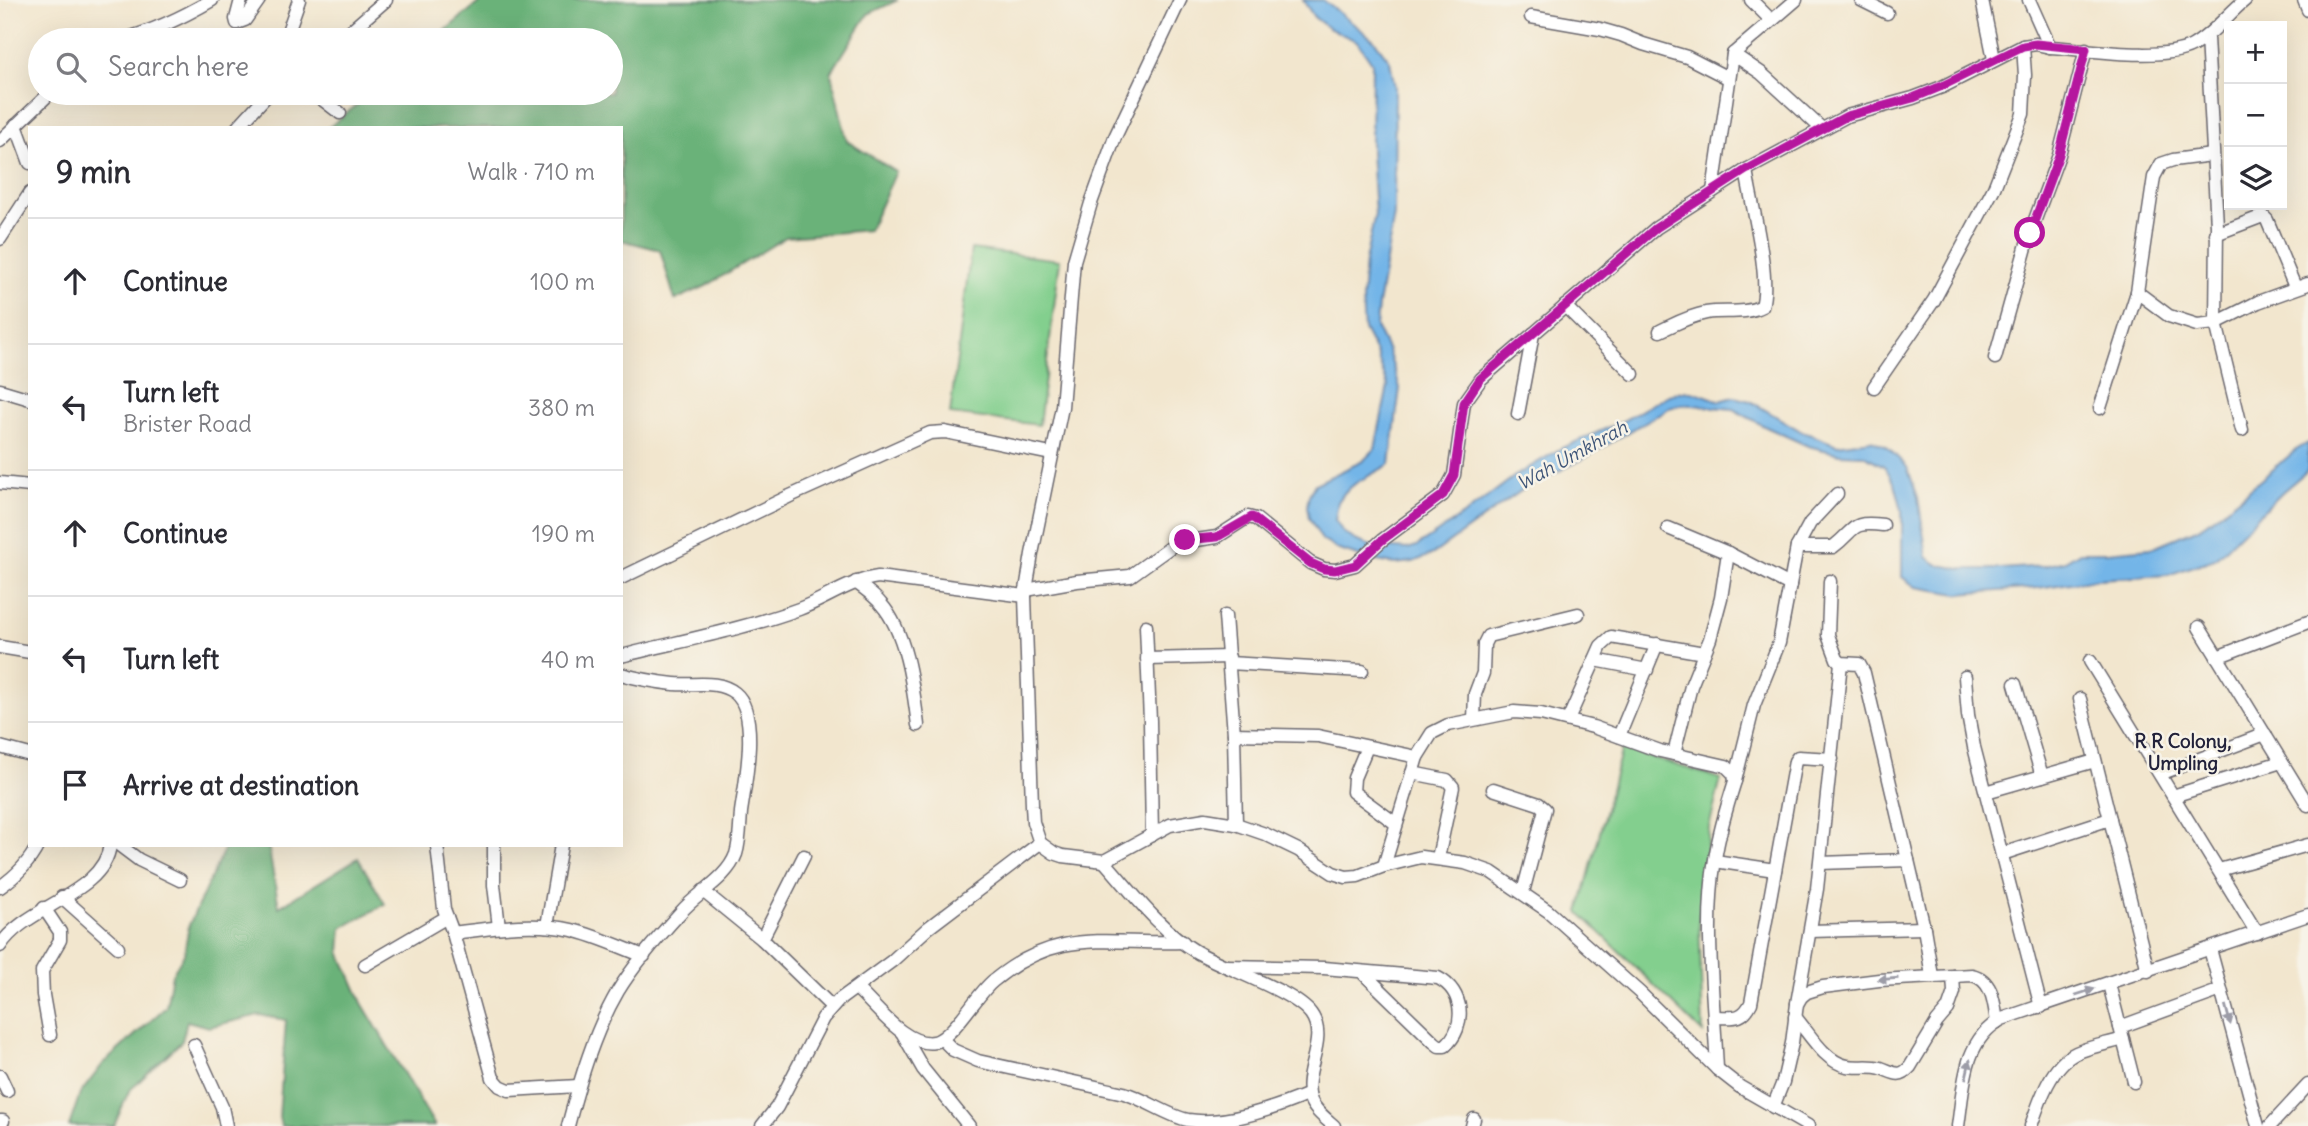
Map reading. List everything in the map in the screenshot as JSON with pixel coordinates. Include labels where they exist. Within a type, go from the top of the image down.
[{"type":"street","points":[[159,28],[212,0]]},
{"type":"street","points":[[241,0],[237,23],[245,20],[259,0]]},
{"type":"street","points":[[289,28],[299,0]]},
{"type":"street","points":[[354,28],[386,0]]},
{"type":"street","points":[[1180,0],[1115,137],[1074,261],[1062,407],[1026,593],[1032,805],[1033,822],[1040,843],[1063,856],[1104,861],[1170,825],[1205,819],[1236,824],[1265,834],[1298,850],[1333,873],[1346,877],[1421,857],[1465,863],[1491,872],[1548,911],[1640,993],[1717,1069],[1740,1087],[1808,1126]]},
{"type":"street","points":[[1751,0],[1771,20]]},
{"type":"street","points":[[1713,191],[1733,54],[1796,0]]},
{"type":"street","points":[[1861,0],[1887,13]]},
{"type":"street","points":[[1982,0],[1994,59]]},
{"type":"street","points":[[2029,0],[2050,47]]},
{"type":"street","points":[[623,656],[756,623],[800,608],[856,582],[878,577],[1026,593],[1077,581],[1123,578],[1139,571],[1176,543],[1217,537],[1248,517],[1256,519],[1310,563],[1324,569],[1345,569],[1355,565],[1381,541],[1443,495],[1454,475],[1464,403],[1480,379],[1656,228],[1746,170],[1847,116],[1933,90],[2023,46],[2036,44],[2150,54],[2189,48],[2207,37],[2245,0]]},
{"type":"street","points":[[2304,0],[2308,10]]},
{"type":"street","points":[[1531,17],[1621,35],[1687,57],[1728,78]]},
{"type":"street","points":[[2207,37],[2216,234],[2216,323],[2242,430]]},
{"type":"street","points":[[1874,387],[1934,300],[1994,188],[2023,114],[2023,46]]},
{"type":"street","points":[[1995,358],[2030,233],[2059,155],[2086,49]]},
{"type":"street","points":[[1733,54],[1761,73],[1821,128]]},
{"type":"street","points":[[0,141],[37,105]]},
{"type":"street","points":[[239,126],[259,105]]},
{"type":"street","points":[[330,105],[340,113]]},
{"type":"street","points":[[16,125],[28,158]]},
{"type":"street","points":[[2100,408],[2137,292],[2154,177],[2161,164],[2212,155]]},
{"type":"street","points":[[1660,331],[1686,318],[1707,313],[1750,311],[1762,306],[1762,268],[1746,170]]},
{"type":"street","points":[[0,239],[28,196]]},
{"type":"street","points":[[2137,292],[2169,316],[2197,325],[2216,323],[2302,285],[2263,216],[2216,234]]},
{"type":"street","points":[[1565,306],[1633,374]]},
{"type":"street","points":[[1518,414],[1533,334]]},
{"type":"street","points":[[0,390],[28,397]]},
{"type":"street","points":[[623,577],[790,496],[930,433],[946,432],[1051,454]]},
{"type":"street","points":[[0,483],[28,486]]},
{"type":"street","points":[[1717,1069],[1712,913],[1715,861],[1754,705],[1779,643],[1797,547],[1810,523],[1836,495]]},
{"type":"street","points":[[1797,547],[1833,547],[1854,527],[1867,523],[1884,524]]},
{"type":"street","points":[[1668,528],[1728,553],[1790,585]]},
{"type":"street","points":[[1674,754],[1691,686],[1721,598],[1728,553]]},
{"type":"street","points":[[1830,581],[1828,635],[1837,659],[1841,663],[1859,664],[1864,673],[1924,928],[1932,976]]},
{"type":"street","points":[[856,582],[881,604],[894,626],[910,674],[918,725]]},
{"type":"street","points":[[1475,719],[1476,687],[1483,673],[1488,636],[1578,614]]},
{"type":"street","points":[[1225,616],[1234,734],[1236,824]]},
{"type":"street","points":[[2217,657],[2308,622]]},
{"type":"street","points":[[1146,626],[1152,835]]},
{"type":"street","points":[[2199,627],[2308,805]]},
{"type":"street","points":[[1568,720],[1601,646],[1611,637],[1704,653]]},
{"type":"street","points":[[1619,736],[1657,645]]},
{"type":"street","points":[[0,647],[28,652]]},
{"type":"street","points":[[1147,659],[1229,660],[1362,671]]},
{"type":"street","points":[[1595,660],[1647,670]]},
{"type":"street","points":[[2091,661],[2257,933]]},
{"type":"street","points":[[1773,1107],[1786,1069],[1810,931],[1820,863],[1841,663]]},
{"type":"street","points":[[568,1126],[578,1086],[606,1015],[619,990],[680,912],[724,872],[737,852],[749,730],[745,709],[738,696],[727,687],[715,683],[676,684],[623,674]]},
{"type":"street","points":[[1965,677],[1970,729],[2041,1007]]},
{"type":"street","points":[[2015,684],[2042,776]]},
{"type":"street","points":[[2080,699],[2148,971]]},
{"type":"street","points":[[1384,866],[1395,823],[1424,743],[1438,729],[1475,719],[1514,712],[1568,720],[1674,754],[1726,766],[1734,774],[1735,781]]},
{"type":"street","points":[[1234,734],[1318,736],[1417,757]]},
{"type":"street","points":[[2160,775],[2265,734]]},
{"type":"street","points":[[0,747],[26,752]]},
{"type":"street","points":[[1367,747],[1354,778],[1353,792],[1395,823]]},
{"type":"street","points":[[1714,1017],[1740,1017],[1746,1013],[1751,1003],[1795,761],[1806,755],[1832,759]]},
{"type":"street","points":[[1986,792],[2095,761]]},
{"type":"street","points":[[2173,796],[2281,762]]},
{"type":"street","points":[[1412,773],[1447,780],[1453,788],[1438,858]]},
{"type":"street","points":[[1493,789],[1539,804],[1545,809],[1523,892]]},
{"type":"street","points":[[2001,854],[2110,819]]},
{"type":"street","points":[[762,1126],[777,1107],[823,1018],[832,1007],[928,928],[1040,843]]},
{"type":"street","points":[[2219,870],[2308,845]]},
{"type":"street","points":[[0,887],[15,877],[28,863],[37,847]]},
{"type":"street","points":[[0,946],[16,926],[93,878],[109,855],[110,847]]},
{"type":"street","points":[[437,847],[440,890],[493,1078],[500,1086],[509,1090],[578,1086]]},
{"type":"street","points":[[494,847],[494,885],[499,927]]},
{"type":"street","points":[[547,926],[561,847]]},
{"type":"street","points":[[125,850],[180,880]]},
{"type":"street","points":[[762,939],[804,856]]},
{"type":"street","points":[[1820,863],[1908,860]]},
{"type":"street","points":[[1104,861],[1154,917],[1183,942],[1277,991],[1311,1013],[1318,1032],[1309,1094],[1318,1111],[1334,1126]]},
{"type":"street","points":[[1715,861],[1775,870]]},
{"type":"street","points":[[704,891],[762,939],[832,1007]]},
{"type":"street","points":[[62,897],[118,947]]},
{"type":"street","points":[[44,908],[60,932],[60,940],[42,971],[50,1035]]},
{"type":"street","points":[[1958,1126],[1971,1053],[1983,1033],[1997,1021],[2308,915]]},
{"type":"street","points":[[365,965],[447,917]]},
{"type":"street","points":[[453,933],[499,927],[547,926],[584,934],[644,956]]},
{"type":"street","points":[[1810,931],[1924,928]]},
{"type":"street","points":[[902,1034],[925,1042],[942,1039],[995,979],[1054,946],[1084,940],[1183,942]]},
{"type":"street","points":[[2210,949],[2258,1126]]},
{"type":"street","points":[[1225,966],[1315,967],[1438,978],[1453,989],[1460,1010],[1456,1031],[1449,1042],[1445,1046],[1434,1042],[1363,972]]},
{"type":"street","points":[[1796,1011],[1801,997],[1807,992],[1824,987],[1932,976],[1972,975],[1986,982],[1997,1021]]},
{"type":"street","points":[[1796,1011],[1836,1062],[1847,1066],[1874,1067],[1898,1075],[1910,1067],[1948,1009],[1954,992],[1953,976]]},
{"type":"street","points":[[2109,984],[2134,1082]]},
{"type":"street","points":[[857,989],[902,1034],[923,1069],[970,1126]]},
{"type":"street","points":[[2031,1126],[2046,1089],[2064,1061],[2221,990]]},
{"type":"street","points":[[942,1039],[964,1057],[1142,1098],[1187,1120],[1224,1120],[1278,1107],[1309,1094]]},
{"type":"street","points":[[194,1045],[222,1107],[226,1126]]},
{"type":"street","points":[[0,1076],[7,1091]]},
{"type":"street","points":[[2270,1126],[2308,1085]]},
{"type":"green space","points":[[482,0],[898,0],[868,14],[831,73],[847,141],[896,172],[869,230],[786,237],[706,286],[675,300],[660,250],[623,241],[623,126],[331,126],[357,105],[623,105],[623,28],[448,28]]},
{"type":"green space","points":[[971,249],[1060,260],[1039,425],[950,414]]},
{"type":"green space","points":[[1622,748],[1721,779],[1709,827],[1699,918],[1703,1033],[1579,912]]},
{"type":"green space","points":[[225,847],[268,847],[279,907],[358,858],[385,904],[342,928],[340,952],[362,1003],[435,1126],[281,1126],[279,1117],[286,1020],[259,1015],[209,1027],[187,1021],[182,1041],[129,1091],[114,1126],[69,1126],[80,1094],[103,1064],[166,1007],[172,974],[184,954],[189,925]]},
{"type":"water","name":"Wah Umkhrah","points":[[1303,0],[1323,0],[1374,40],[1390,61],[1395,87],[1394,215],[1376,327],[1388,351],[1400,388],[1390,464],[1356,483],[1338,502],[1335,520],[1343,532],[1355,540],[1371,546],[1407,549],[1417,546],[1515,476],[1562,448],[1619,423],[1669,395],[1684,391],[1720,401],[1734,397],[1750,401],[1801,431],[1837,445],[1871,440],[1886,446],[1907,467],[1918,497],[1927,557],[1936,564],[1961,569],[2044,566],[2065,561],[2080,552],[2151,548],[2199,528],[2308,443],[2308,470],[2215,559],[2168,575],[2097,579],[2038,588],[1958,594],[1916,587],[1902,577],[1902,510],[1895,483],[1884,466],[1864,455],[1840,454],[1808,446],[1733,409],[1683,404],[1669,408],[1583,459],[1525,488],[1433,554],[1413,562],[1394,564],[1339,550],[1322,540],[1309,518],[1309,495],[1315,484],[1363,461],[1375,449],[1388,386],[1364,330],[1362,299],[1365,261],[1375,214],[1371,151],[1372,63],[1357,41],[1328,28],[1314,17]]},
{"type":"district","name":"R R Colony, Umpling","points":[[2183,752]]},
{"type":"route","points":[[1185,540],[1217,537],[1252,517],[1310,563],[1335,570],[1355,565],[1381,541],[1443,495],[1454,475],[1464,403],[1480,379],[1656,228],[1746,170],[1847,116],[1913,98],[2023,46],[2036,44],[2086,49],[2059,155],[2030,233]]}]
